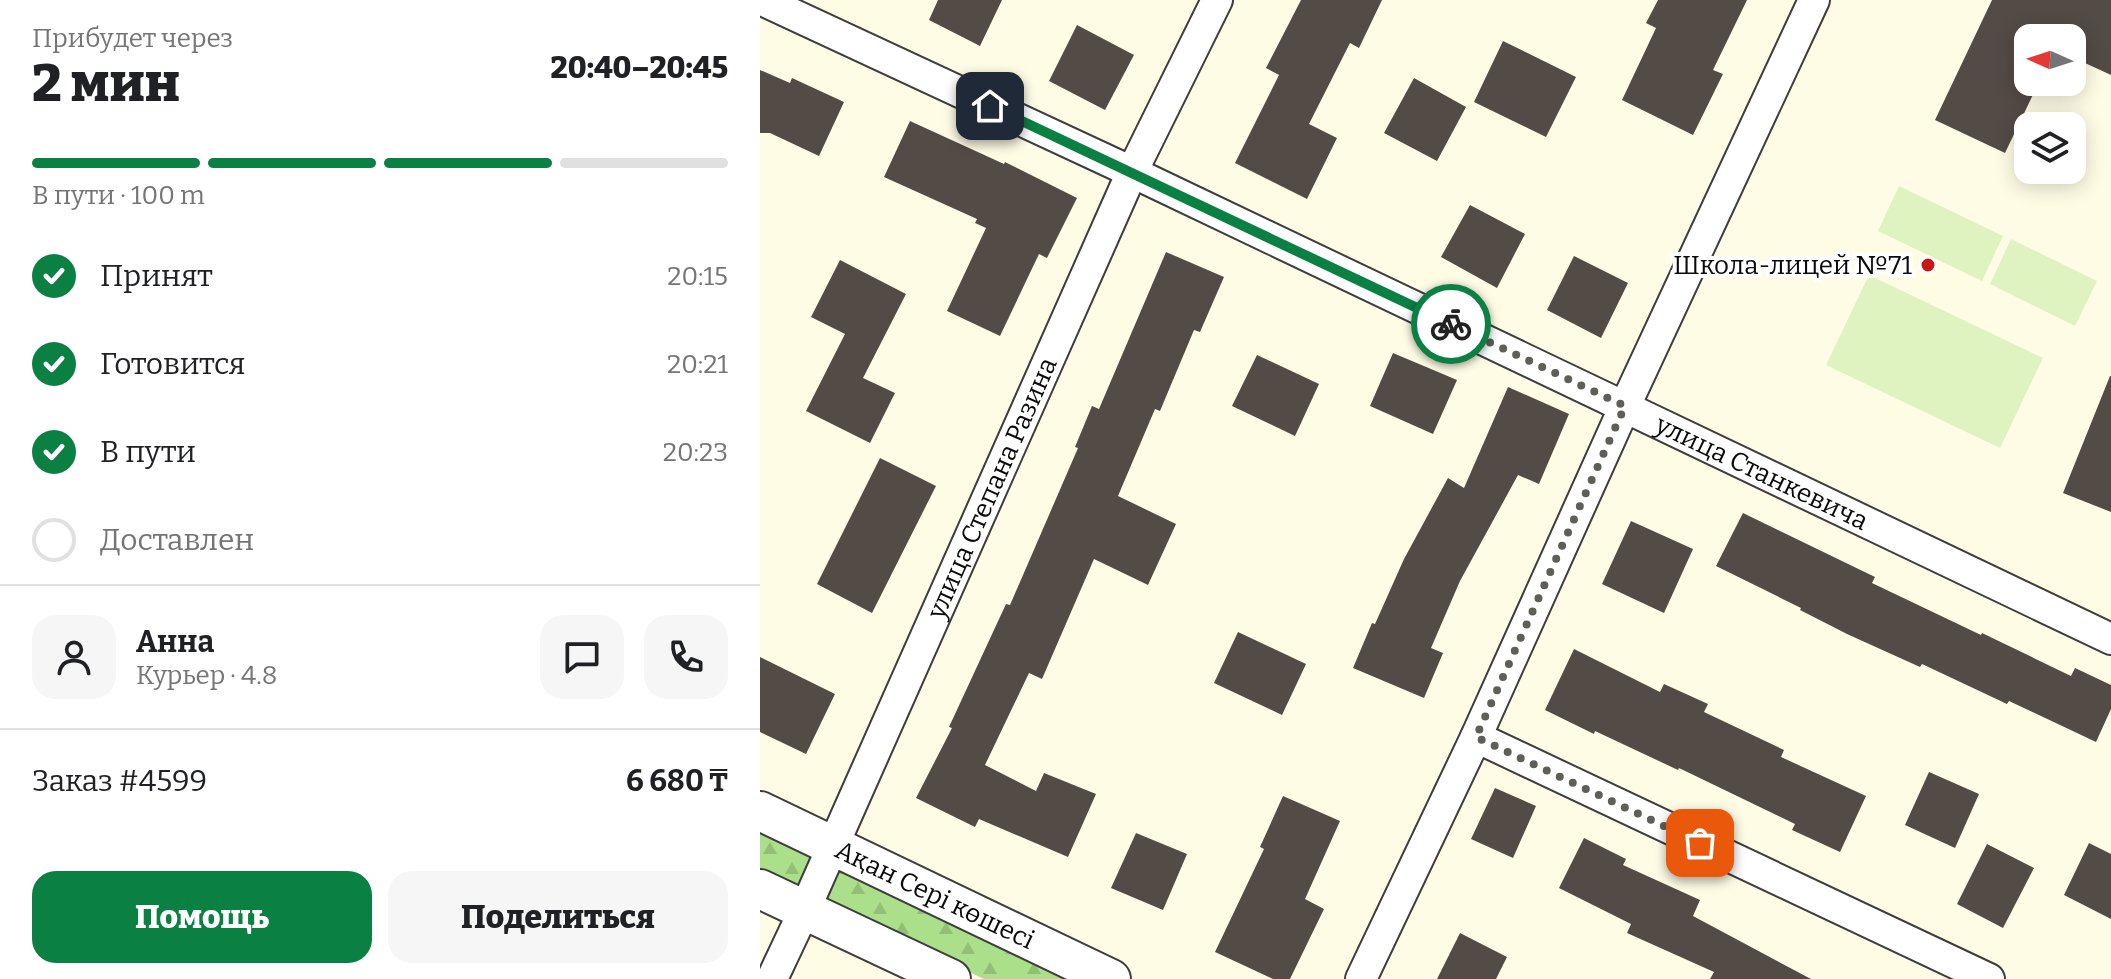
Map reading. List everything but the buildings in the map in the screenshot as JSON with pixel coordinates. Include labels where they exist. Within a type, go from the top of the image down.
[{"type":"street","name":"улица Станкевича","points":[[762,0],[1132,172],[2111,639]]},
{"type":"street","name":"улица Степана Разина","points":[[772,979],[1132,172],[1217,0]]},
{"type":"street","points":[[1361,979],[1476,737],[1625,406],[1814,0]]},
{"type":"street","points":[[1476,737],[1949,971],[1989,979]]},
{"type":"street","name":"Ақан Сері көшесі","points":[[760,811],[1111,979]]},
{"type":"street","points":[[760,889],[951,979]]},
{"type":"green space","points":[[1899,186],[2003,236],[1982,281],[1878,231]]},
{"type":"green space","points":[[2011,239],[2097,281],[2075,326],[1990,284]]},
{"type":"green space","points":[[1869,275],[2043,358],[2000,448],[1826,365]]},
{"type":"green space","points":[[760,830],[813,855],[796,893],[760,876]]},
{"type":"green space","points":[[843,866],[1081,979],[984,979],[825,904]]},
{"type":"way so far","points":[[1451,324],[1625,406],[1476,737],[1700,843]]},
{"type":"place","name":"Школа-лицей №71","points":[[1928,265]]},
{"type":"route","points":[[990,106],[1451,324]]}]
